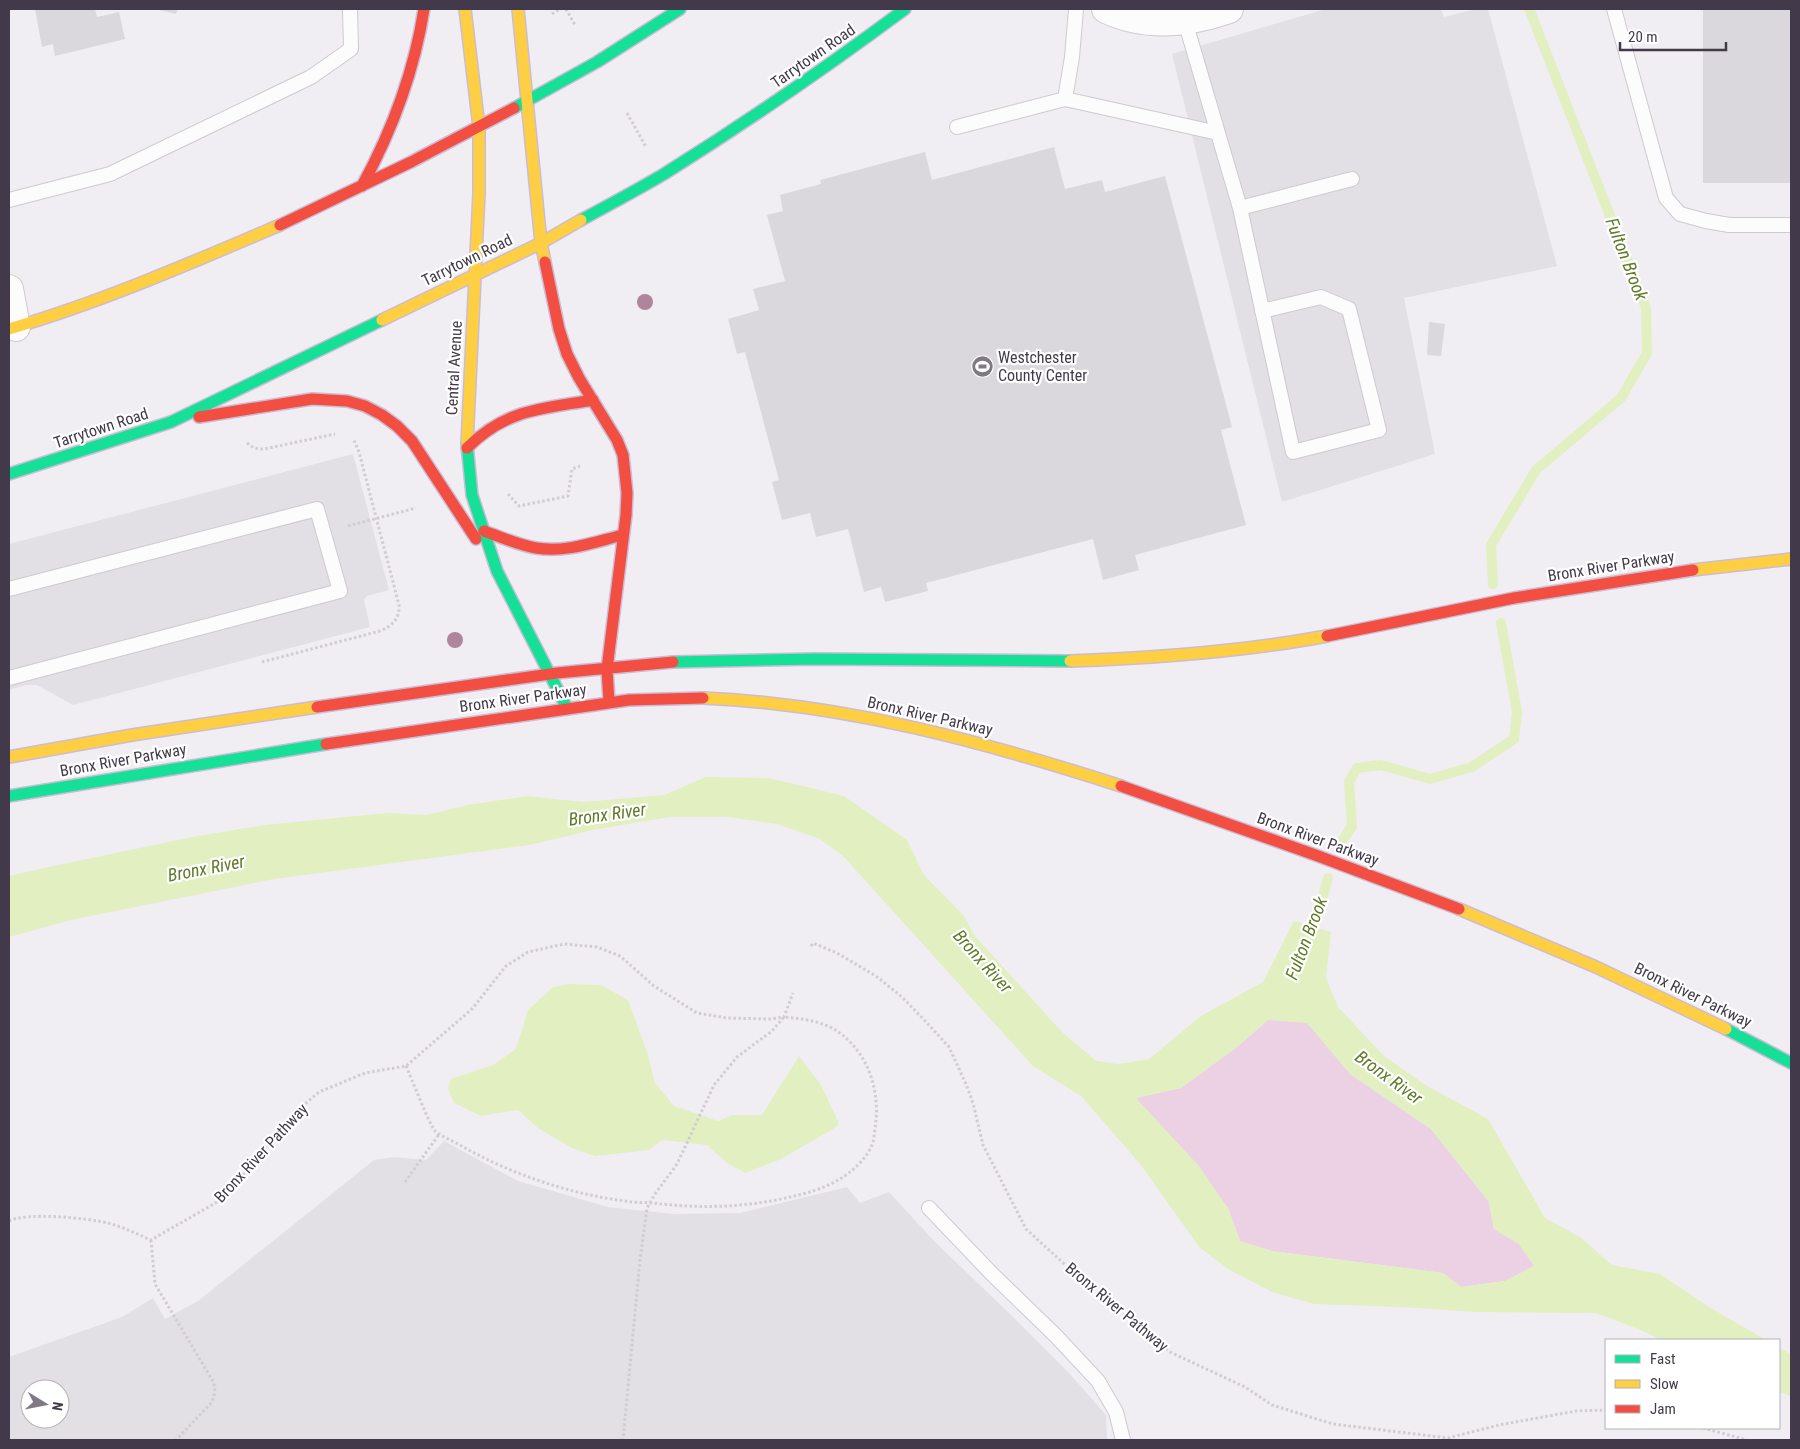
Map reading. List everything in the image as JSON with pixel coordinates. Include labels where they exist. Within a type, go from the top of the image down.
[{"type":"main road","points":[[362,186],[382,150],[405,96],[418,47],[424,9]]},
{"type":"main road","name":"Central Avenue","points":[[466,9],[479,127],[479,192],[467,448],[472,495],[497,571],[567,708]]},
{"type":"main road","points":[[518,9],[541,243],[559,329],[579,378],[617,440],[624,455],[628,494],[607,669],[608,702]]},
{"type":"main road","points":[[12,328],[207,257],[362,186],[527,102],[642,35],[680,9]]},
{"type":"main road","name":"Tarrytown Road","points":[[9,474],[170,422],[541,243],[662,175],[730,132],[836,60],[905,9]]},
{"type":"main road","points":[[170,422],[312,399],[347,401],[364,406],[398,426],[412,442],[497,571]]},
{"type":"main road","points":[[467,448],[493,426],[505,420],[539,409],[593,400]]},
{"type":"main road","points":[[484,531],[517,544],[552,550],[566,549],[623,535]]},
{"type":"main road","name":"Bronx River Parkway","points":[[9,757],[151,733],[548,674],[714,660],[1072,661],[1200,654],[1326,637],[1579,587],[1708,568],[1791,559]]},
{"type":"main road","name":"Bronx River Parkway","points":[[9,796],[286,750],[608,702],[656,697],[679,697],[740,700],[787,705],[859,716],[981,743],[1047,762],[1170,802],[1353,868],[1480,917],[1641,987],[1791,1063]]},
{"type":"street","points":[[1106,9],[1158,22],[1185,21],[1229,9]]},
{"type":"street","points":[[9,289],[12,328]]},
{"type":"lane","points":[[9,200],[110,174],[311,77],[351,49],[350,9]]},
{"type":"lane","points":[[1065,99],[1072,57],[1076,9]]},
{"type":"lane","points":[[1614,9],[1666,198],[1680,214],[1706,221],[1729,225],[1791,225]]},
{"type":"lane","points":[[1185,21],[1240,208],[1262,311],[1293,452],[1379,430],[1349,309],[1321,297],[1262,311]]},
{"type":"lane","points":[[957,127],[1065,99],[1218,132]]},
{"type":"lane","points":[[1240,208],[1352,178]]},
{"type":"lane","points":[[9,589],[317,509],[340,591],[9,678]]},
{"type":"lane","points":[[929,1208],[1098,1381],[1116,1412],[1124,1440]]},
{"type":"path","points":[[550,15],[560,9]]},
{"type":"path","points":[[566,9],[575,25]]},
{"type":"path","points":[[627,112],[646,148]]},
{"type":"path","points":[[504,488],[518,506],[568,496],[572,469],[580,466]]},
{"type":"path","points":[[324,532],[416,508]]},
{"type":"path","name":"Bronx River Pathway","points":[[811,946],[813,943],[828,949],[876,976],[902,997],[949,1047],[973,1103],[983,1145],[1026,1229],[1072,1271],[1095,1285],[1120,1311],[1170,1352],[1245,1387],[1272,1405],[1333,1424],[1448,1438],[1499,1425],[1567,1413],[1605,1410]]},
{"type":"path","points":[[564,944],[598,948],[620,956],[654,986],[697,1013],[727,1018],[770,1019],[784,1017],[805,1019],[828,1026],[847,1038],[862,1058],[873,1083],[877,1106],[872,1146],[866,1156],[846,1176],[819,1190],[796,1196],[730,1206],[680,1207],[626,1202],[587,1194],[520,1174],[478,1155],[440,1134],[434,1130],[406,1066],[472,1009],[506,966],[528,952],[564,944]]},
{"type":"path","points":[[623,1440],[640,1260],[648,1208],[677,1164],[714,1085],[737,1057],[772,1031],[784,1017],[793,993]]},
{"type":"path","name":"Bronx River Pathway","points":[[152,1240],[217,1202],[239,1180],[291,1116],[319,1092],[365,1072],[406,1066]]},
{"type":"path","points":[[405,1182],[440,1134]]},
{"type":"path","points":[[9,1221],[34,1216],[107,1223],[152,1240],[155,1284],[214,1383],[215,1392],[212,1402],[176,1440]]},
{"type":"path","points":[[1707,1429],[1747,1440]]},
{"type":"shaded area","points":[[1326,9],[1441,9],[1444,17],[1476,9],[1488,9],[1557,266],[1404,298],[1435,454],[1282,502],[1172,54]]},
{"type":"shaded area","points":[[353,454],[389,590],[367,596],[364,600],[370,627],[73,705],[37,685],[26,685],[9,690],[9,544]]},
{"type":"shaded area","points":[[1268,1020],[1307,1022],[1350,1074],[1431,1129],[1489,1202],[1494,1229],[1519,1244],[1534,1266],[1505,1281],[1461,1287],[1443,1273],[1272,1251],[1240,1241],[1228,1208],[1135,1098],[1181,1088],[1237,1047]]},
{"type":"shaded area","points":[[444,1141],[518,1181],[608,1207],[673,1214],[740,1213],[847,1187],[860,1203],[889,1192],[935,1242],[1068,1372],[1106,1415],[1107,1440],[9,1440],[9,1357],[122,1317],[153,1298],[165,1319],[198,1301],[374,1160],[394,1157],[426,1160]]},
{"type":"water","name":"Bronx River","points":[[706,777],[769,778],[844,796],[907,840],[924,875],[964,916],[974,935],[1062,1032],[1096,1061],[1118,1064],[1149,1059],[1201,1016],[1263,982],[1294,921],[1331,932],[1326,978],[1338,1007],[1384,1056],[1427,1086],[1488,1119],[1545,1218],[1580,1237],[1612,1265],[1660,1274],[1709,1307],[1764,1339],[1659,1339],[1596,1313],[1476,1312],[1314,1304],[1272,1292],[1228,1269],[1199,1247],[1141,1165],[1081,1096],[1033,1066],[844,857],[820,839],[777,824],[728,817],[669,817],[593,830],[529,845],[274,879],[71,920],[9,937],[9,876],[30,871],[192,837],[264,825],[388,813],[426,815],[468,805],[527,796],[583,802],[664,795]],"holes":[[[1268,1020],[1307,1023],[1350,1074],[1431,1129],[1489,1202],[1494,1229],[1519,1244],[1534,1266],[1505,1281],[1461,1287],[1443,1273],[1272,1251],[1240,1241],[1228,1208],[1199,1166],[1136,1098],[1181,1088],[1237,1047]]]},
{"type":"water","points":[[568,984],[601,985],[628,1000],[647,1052],[655,1083],[674,1106],[718,1121],[733,1115],[762,1115],[799,1056],[821,1085],[838,1121],[838,1126],[781,1159],[745,1173],[727,1163],[707,1145],[662,1140],[649,1150],[595,1156],[572,1148],[538,1128],[518,1110],[481,1116],[454,1103],[448,1089],[451,1079],[493,1065],[516,1049],[528,1010],[553,987]]},
{"type":"water","points":[[1780,1348],[1791,1354],[1791,1396],[1780,1392]]},
{"type":"building","points":[[35,9],[95,9],[97,17],[119,12],[125,39],[55,56],[53,44],[42,47]]},
{"type":"building","points":[[156,9],[178,9],[176,14]]},
{"type":"building","points":[[1703,9],[1791,9],[1791,183],[1703,183]]},
{"type":"building","name":"Westchester County Center","points":[[1054,147],[1065,189],[1102,180],[1105,192],[1165,176],[1232,427],[1221,430],[1246,525],[1135,555],[1139,570],[1103,580],[1093,539],[926,583],[928,591],[885,602],[881,587],[864,592],[848,529],[816,537],[810,513],[782,520],[772,482],[779,480],[745,352],[737,354],[728,319],[759,310],[753,289],[785,281],[767,215],[783,211],[780,195],[821,184],[820,180],[925,152],[932,180]]},
{"type":"building","points":[[1429,322],[1445,324],[1441,356],[1427,355]]},
{"type":"waterway","name":"Fulton Brook","points":[[1493,584],[1491,545],[1536,470],[1621,398],[1647,353],[1646,308],[1530,11]]},
{"type":"waterway","name":"Fulton Brook","points":[[1339,846],[1352,826],[1349,782],[1357,768],[1381,765],[1430,779],[1472,767],[1514,739],[1517,712],[1501,623]]},
{"type":"waterway","name":"Fulton Brook","points":[[1307,939],[1320,907],[1328,878]]},
{"type":"traffic: fast","points":[[514,108],[597,62],[680,9]]},
{"type":"traffic: fast","points":[[581,220],[664,174],[726,134],[816,73],[905,9]]},
{"type":"traffic: fast","points":[[9,474],[171,422],[382,320]]},
{"type":"traffic: fast","points":[[467,444],[472,495],[497,571],[567,708]]},
{"type":"traffic: fast","points":[[673,662],[815,659],[1070,661]]},
{"type":"traffic: fast","points":[[9,796],[326,744]]},
{"type":"traffic: fast","points":[[1726,1029],[1791,1063]]},
{"type":"traffic: slow","points":[[465,9],[479,127],[479,193],[467,444]]},
{"type":"traffic: slow","points":[[518,9],[541,243],[545,262]]},
{"type":"traffic: slow","points":[[382,320],[541,243],[581,220]]},
{"type":"traffic: slow","points":[[9,329],[112,294],[280,225]]},
{"type":"traffic: slow","points":[[1693,570],[1791,559]]},
{"type":"traffic: slow","points":[[1070,661],[1199,653],[1295,642],[1327,636]]},
{"type":"traffic: slow","points":[[703,698],[810,708],[915,728],[967,740],[1121,786]]},
{"type":"traffic: slow","points":[[9,757],[132,735],[317,707]]},
{"type":"traffic: slow","points":[[1459,909],[1596,967],[1726,1029]]},
{"type":"traffic: jam","points":[[362,186],[393,122],[401,100],[420,33],[424,9]]},
{"type":"traffic: jam","points":[[280,225],[411,162],[514,108]]},
{"type":"traffic: jam","points":[[545,262],[559,329],[567,354],[579,378],[617,440],[623,455],[627,493],[626,515],[607,669],[609,702]]},
{"type":"traffic: jam","points":[[199,417],[312,399],[347,401],[365,406],[397,426],[412,441],[476,539]]},
{"type":"traffic: jam","points":[[467,448],[481,435],[510,418],[541,409],[593,400]]},
{"type":"traffic: jam","points":[[484,531],[523,545],[547,549],[580,546],[623,535]]},
{"type":"traffic: jam","points":[[1327,636],[1514,598],[1693,570]]},
{"type":"traffic: jam","points":[[317,707],[557,673],[673,662]]},
{"type":"traffic: jam","points":[[326,744],[629,700],[703,698]]},
{"type":"traffic: jam","points":[[1121,786],[1318,856],[1459,909]]},
{"type":"place","name":"Westchester County Center","points":[[982,366]]}]
